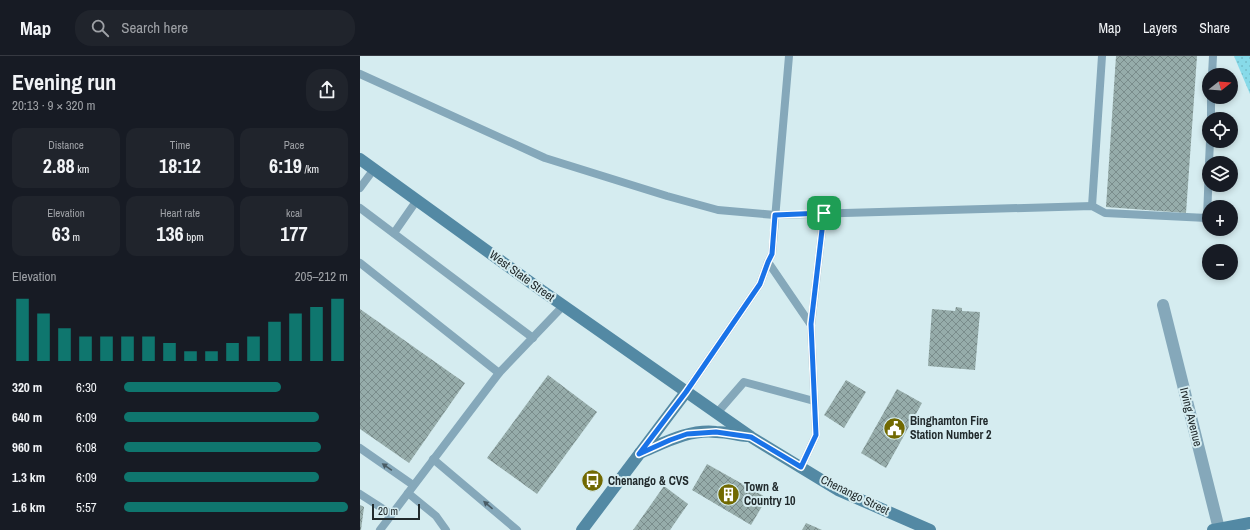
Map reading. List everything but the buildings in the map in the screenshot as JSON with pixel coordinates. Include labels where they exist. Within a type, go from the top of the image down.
[{"type":"street","name":"West State Street","points":[[360,159],[563,306],[686,392]]},
{"type":"street","name":"Irving Avenue","points":[[1163,306],[1216,529]]},
{"type":"street","name":"Chenango Street","points":[[686,392],[751,437],[838,490],[930,530]]},
{"type":"street","points":[[582,530],[686,392]]},
{"type":"street","points":[[639,454],[670,440],[695,433],[716,432],[751,437]]},
{"type":"street","points":[[1216,529],[1250,523]]},
{"type":"lane","points":[[686,392],[760,284],[772,254],[789,56]]},
{"type":"lane","points":[[1092,206],[1102,56]]},
{"type":"lane","points":[[1212,68],[1213,56]]},
{"type":"lane","points":[[360,74],[545,158],[667,196],[718,210],[775,215],[1092,206],[1105,213],[1207,218],[1208,192]]},
{"type":"lane","points":[[360,188],[374,169]]},
{"type":"lane","points":[[394,233],[417,200]]},
{"type":"lane","points":[[360,208],[533,338]]},
{"type":"lane","points":[[801,467],[816,435],[811,324],[824,213]]},
{"type":"lane","points":[[768,262],[811,324]]},
{"type":"lane","points":[[360,264],[499,373]]},
{"type":"lane","points":[[380,529],[499,373],[563,306]]},
{"type":"lane","points":[[717,413],[744,382],[814,401]]},
{"type":"lane","points":[[360,448],[413,485]]},
{"type":"lane","points":[[433,459],[518,530]]},
{"type":"lane","points":[[408,493],[436,516],[446,530]]},
{"type":"lane","points":[[360,494],[391,514]]},
{"type":"shaded area","points":[[1234,56],[1250,56],[1250,94]]},
{"type":"place","name":"Binghamton Fire Station Number 2","points":[[895,428]]},
{"type":"place","name":"Chenango & CVS","points":[[592,481]]},
{"type":"place","name":"Town & Country 10","points":[[729,494]]},
{"type":"route","points":[[824,213],[811,324],[816,435],[801,467],[751,437],[716,432],[687,434],[639,454],[686,392],[760,284],[772,254],[775,215],[824,213]]}]
